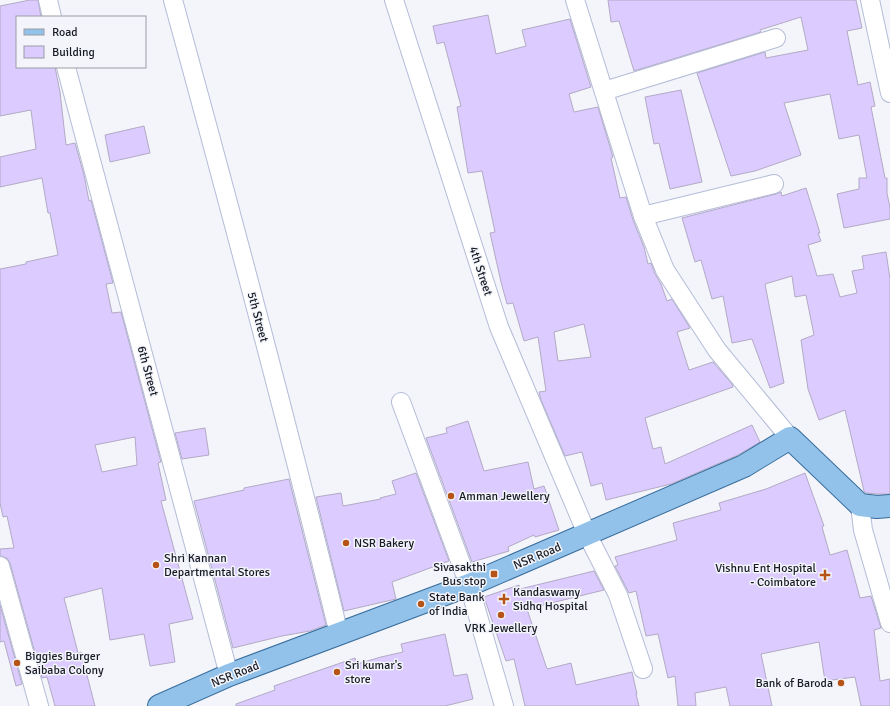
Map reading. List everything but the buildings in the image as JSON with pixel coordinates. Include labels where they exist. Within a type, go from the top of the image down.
[{"type":"main road","name":"NSR Road","points":[[159,706],[229,675],[469,585],[744,466],[790,438]]},
{"type":"main road","points":[[790,438],[860,505],[877,508],[890,506]]},
{"type":"street","points":[[48,0],[52,16]]},
{"type":"street","name":"5th Street","points":[[173,0],[210,134],[298,469],[339,634]]},
{"type":"street","name":"4th Street","points":[[394,0],[499,327],[587,534],[618,595],[643,669]]},
{"type":"street","points":[[575,0],[643,216],[665,270],[717,350],[790,438]]},
{"type":"street","points":[[870,0],[890,93]]},
{"type":"street","points":[[604,91],[776,38]]},
{"type":"street","name":"6th Street","points":[[66,68],[229,675]]},
{"type":"street","points":[[643,216],[774,184]]},
{"type":"street","points":[[402,402],[469,585],[504,706]]},
{"type":"street","points":[[860,505],[863,530],[890,623]]},
{"type":"street","points":[[0,566],[39,706]]},
{"type":"place","name":"Amman Jewellery","points":[[451,496]]},
{"type":"place","name":"NSR Bakery","points":[[346,543]]},
{"type":"place","name":"Shri Kannan Departmental Stores","points":[[156,565]]},
{"type":"place","name":"Sivasakthi Bus stop","points":[[494,574]]},
{"type":"place","name":"Vishnu Ent Hospital - Coimbatore","points":[[825,575]]},
{"type":"place","name":"Kandaswamy Sidhq Hospital","points":[[504,599]]},
{"type":"place","name":"State Bank of India","points":[[421,604]]},
{"type":"place","name":"VRK Jewellery","points":[[501,615]]},
{"type":"place","name":"Biggies Burger Saibaba Colony","points":[[17,663]]},
{"type":"place","name":"Sri kumar's store","points":[[337,672]]},
{"type":"place","name":"Bank of Baroda","points":[[841,683]]}]
